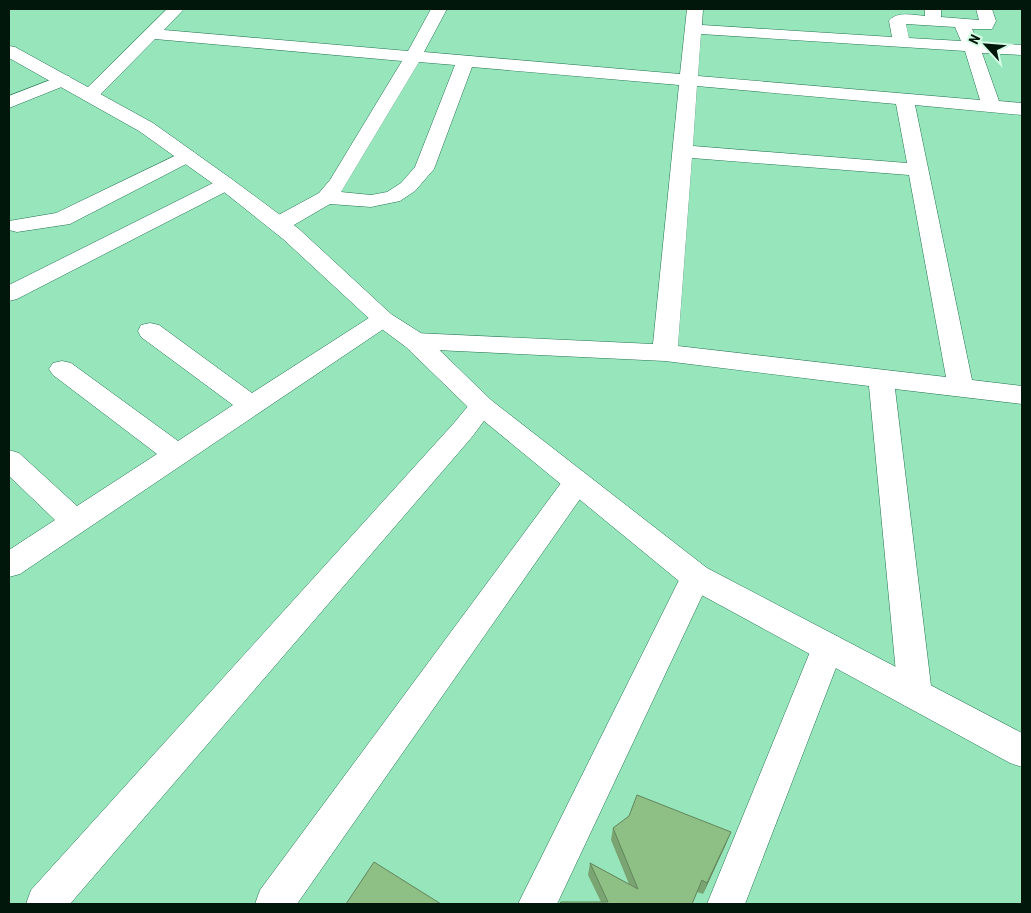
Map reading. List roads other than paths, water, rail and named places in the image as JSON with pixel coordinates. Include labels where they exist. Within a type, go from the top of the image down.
[{"type":"street","points":[[90,95],[176,9]]},
{"type":"street","points":[[279,224],[326,197],[338,183],[413,57],[439,9]]},
{"type":"street","points":[[902,42],[897,21],[933,15],[961,23],[986,25],[988,21],[984,9]]},
{"type":"street","points":[[664,353],[694,19],[902,42],[1022,50]]},
{"type":"street","points":[[961,23],[972,47],[991,106]]},
{"type":"street","points":[[151,34],[1022,108]]},
{"type":"street","points":[[12,57],[63,80],[146,127],[279,224],[384,319],[415,341],[482,406],[696,576],[1022,751]]},
{"type":"street","points":[[326,197],[371,201],[393,196],[408,187],[424,169],[464,62]]},
{"type":"street","points":[[9,103],[63,80]]},
{"type":"street","points":[[904,99],[961,388]]},
{"type":"street","points":[[682,151],[918,170]]},
{"type":"street","points":[[11,226],[62,219],[187,156]]},
{"type":"street","points":[[9,294],[226,184]]},
{"type":"street","points":[[9,565],[384,319]]},
{"type":"street","points":[[150,331],[251,405]]},
{"type":"street","points":[[415,341],[664,353],[1022,395]]},
{"type":"street","points":[[62,369],[177,454]]},
{"type":"street","points":[[881,378],[915,694]]},
{"type":"street","points":[[45,904],[463,430],[482,406]]},
{"type":"street","points":[[9,460],[75,521]]},
{"type":"street","points":[[274,904],[577,482]]},
{"type":"street","points":[[537,904],[696,576]]},
{"type":"street","points":[[726,904],[828,647]]}]
